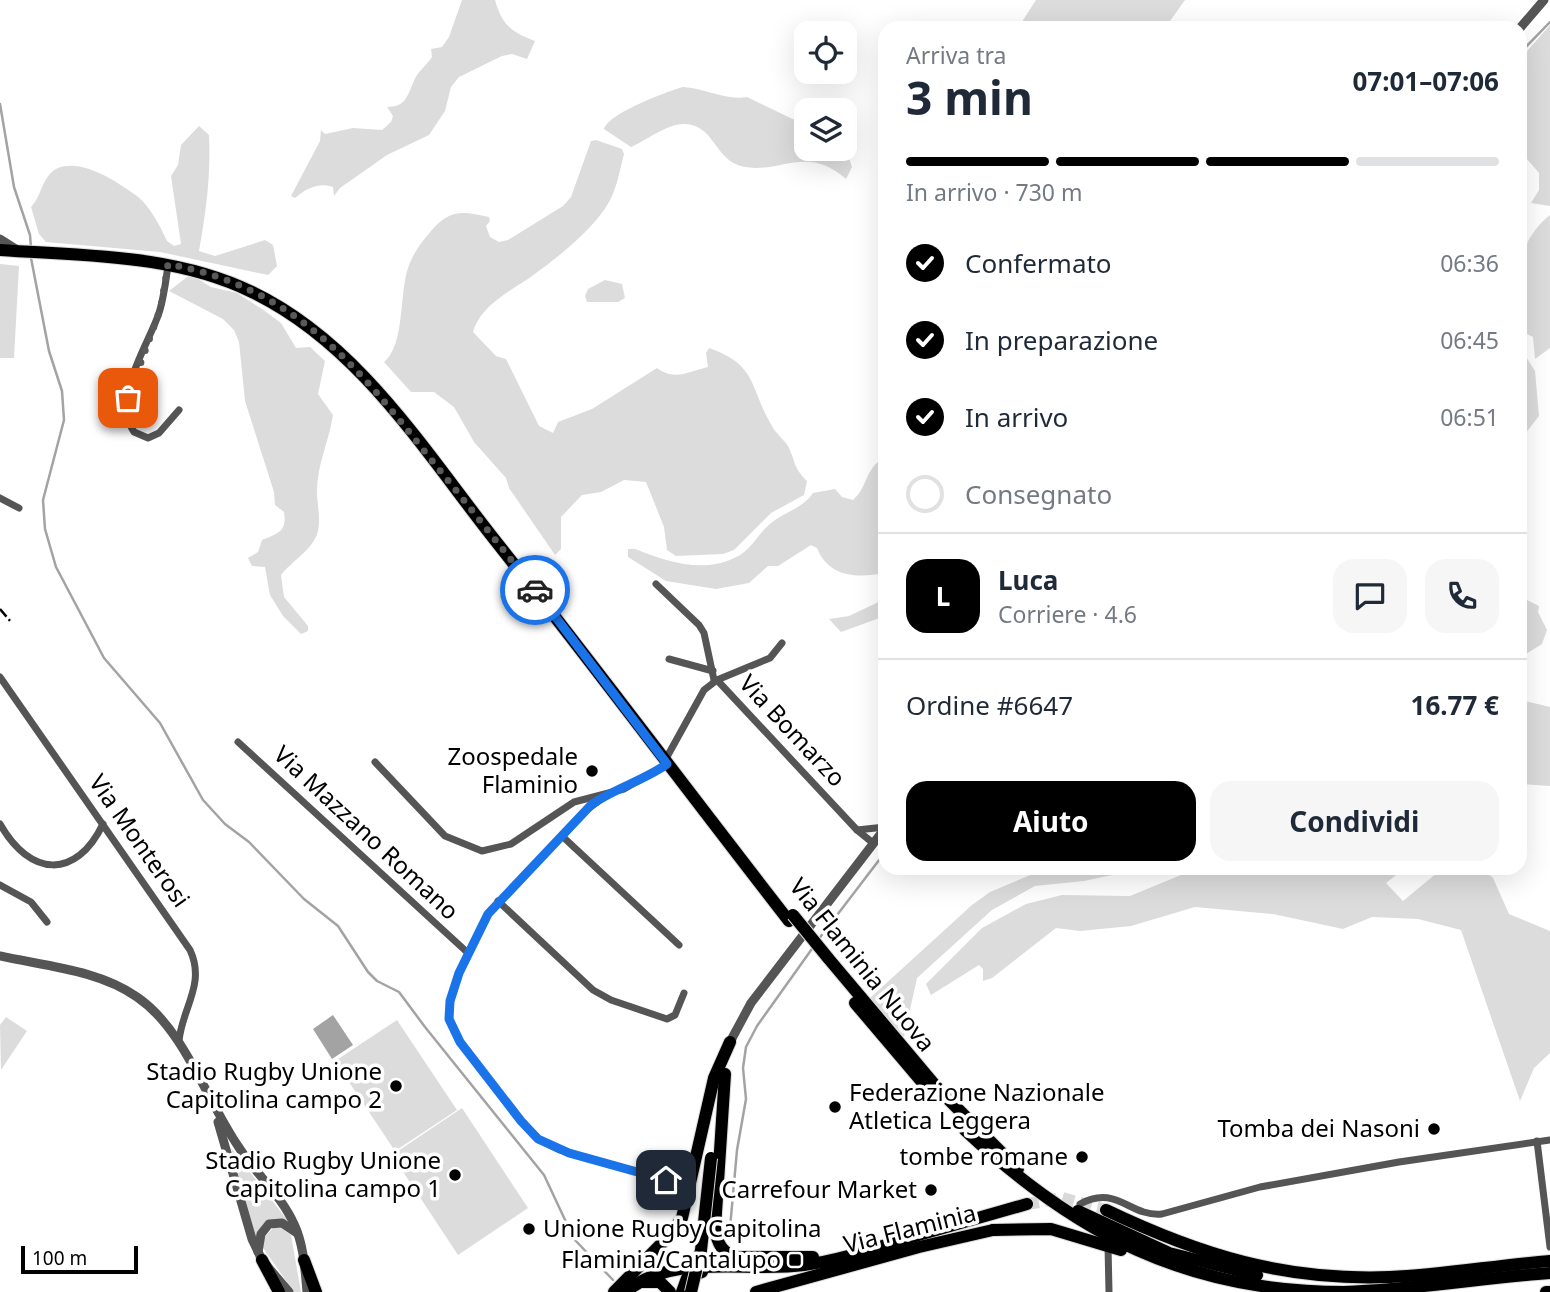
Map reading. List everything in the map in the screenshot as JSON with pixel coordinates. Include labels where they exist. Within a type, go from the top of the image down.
[{"type":"main road","name":"Via Flaminia Nuova","points":[[0,250],[168,264],[220,278],[259,295],[305,323],[345,355],[381,396],[668,759],[914,1076],[965,1130],[1008,1170],[1054,1206],[1149,1257]]},
{"type":"main road","name":"Via Flaminia Nuova","points":[[826,961],[966,1119],[1028,1178],[1169,1253],[1241,1272],[1326,1282],[1379,1278]]},
{"type":"main road","points":[[691,1292],[699,1260],[711,1158],[730,1042]]},
{"type":"main road","points":[[614,1292],[676,1227],[690,1192],[714,1078],[730,1042]]},
{"type":"main road","points":[[715,1228],[725,1074]]},
{"type":"main road","points":[[690,1192],[706,1210],[720,1246],[736,1256],[842,1258]]},
{"type":"main road","name":"Via Flaminia","points":[[630,1289],[670,1270],[798,1266],[842,1258],[1027,1204]]},
{"type":"main road","points":[[1106,1210],[1185,1246],[1255,1266],[1311,1276],[1379,1278],[1550,1261]]},
{"type":"main road","name":"Via Flaminia","points":[[756,1292],[788,1287],[993,1230],[1051,1228],[1149,1257]]},
{"type":"main road","points":[[260,1257],[279,1292]]},
{"type":"main road","points":[[1149,1257],[1200,1275],[1260,1287],[1369,1292],[1550,1273]]},
{"type":"main road","points":[[304,1260],[316,1292]]},
{"type":"main road","points":[[682,1292],[687,1278],[716,1269]]},
{"type":"main road","points":[[630,1289],[656,1281],[670,1292]]},
{"type":"street","points":[[1526,21],[1544,0]]},
{"type":"street","points":[[0,239],[21,251]]},
{"type":"street","points":[[168,264],[161,307],[131,386],[127,411],[134,432],[148,438],[161,431],[179,410]]},
{"type":"street","points":[[0,498],[19,508]]},
{"type":"street","points":[[656,584],[699,625],[715,680],[770,658],[782,643]]},
{"type":"street","points":[[670,659],[713,671]]},
{"type":"street","name":"Via Monterosi","points":[[0,677],[194,958],[196,986],[182,1017],[179,1041]]},
{"type":"street","name":"Via Bomarzo","points":[[375,761],[445,836],[482,850],[511,844],[578,800],[608,794],[641,781],[668,759],[704,690],[715,680],[857,830],[873,843]]},
{"type":"street","name":"Via Mazzano Romano","points":[[238,742],[468,953]]},
{"type":"street","name":"Via Bomarzo","points":[[608,794],[591,805],[498,901],[484,921],[468,953],[450,1001],[451,1025],[460,1042],[528,1130],[560,1150],[666,1180],[690,1192]]},
{"type":"street","points":[[0,824],[26,857],[51,864],[82,856],[103,824]]},
{"type":"street","points":[[857,830],[878,828]]},
{"type":"street","points":[[562,835],[679,945]]},
{"type":"street","points":[[730,1042],[758,993],[878,836]]},
{"type":"street","points":[[0,885],[31,902],[47,922]]},
{"type":"street","points":[[498,901],[602,996],[667,1019],[675,1015],[684,993]]},
{"type":"street","points":[[0,956],[118,986],[152,1009],[179,1041],[214,1110],[281,1202],[298,1234],[307,1292]]},
{"type":"street","points":[[214,1110],[260,1257],[289,1292]]},
{"type":"street","points":[[1079,1207],[1103,1196],[1151,1214],[1162,1214],[1260,1187],[1550,1140]]},
{"type":"street","points":[[1536,1141],[1550,1247]]},
{"type":"street","points":[[260,1257],[261,1234],[269,1224],[282,1223],[298,1234]]},
{"type":"street","points":[[1108,1246],[1109,1292]]},
{"type":"shaded area","points":[[462,0],[495,0],[504,22],[535,41],[527,59],[512,54],[502,56],[459,77],[451,87],[445,111],[429,135],[387,155],[340,188],[334,196],[333,187],[322,185],[308,189],[295,198],[291,196],[320,141],[321,130],[325,134],[353,128],[382,130],[391,122],[393,116],[387,107],[398,105],[405,100],[417,75],[432,57],[431,49],[442,47],[449,37]]},
{"type":"shaded area","points":[[1036,0],[1185,0],[1170,21],[1022,21]]},
{"type":"shaded area","points":[[1550,25],[1550,206],[1531,203],[1539,190],[1539,173],[1527,159],[1527,51]]},
{"type":"shaded area","points":[[683,87],[732,97],[747,97],[794,120],[794,161],[850,161],[852,167],[846,179],[831,168],[817,163],[752,168],[738,165],[730,161],[702,130],[685,124],[672,126],[631,147],[604,129],[616,116],[652,98]]},
{"type":"shaded area","points":[[199,126],[209,135],[209,165],[199,251],[215,256],[265,240],[273,245],[277,266],[268,275],[160,252],[46,242],[39,234],[31,207],[45,181],[58,168],[78,166],[99,173],[137,196],[158,223],[167,241],[174,246],[181,244],[171,176],[178,165],[181,145]]},
{"type":"shaded area","points":[[596,140],[622,149],[624,154],[617,183],[608,204],[571,246],[490,306],[477,322],[473,332],[496,356],[506,359],[539,426],[553,433],[558,422],[592,409],[657,368],[676,375],[708,367],[706,353],[709,348],[736,362],[750,379],[772,426],[787,445],[797,468],[807,481],[804,495],[771,513],[734,550],[723,554],[676,556],[667,550],[664,527],[646,482],[624,480],[601,492],[582,495],[561,517],[561,549],[555,555],[509,488],[506,478],[474,442],[454,407],[434,392],[411,392],[384,362],[395,344],[410,263],[431,231],[451,215],[464,213],[489,217],[490,221],[486,226],[490,237],[499,242],[508,240],[563,206],[571,197],[591,141]]},
{"type":"shaded area","points":[[1550,215],[1550,348],[1535,359],[1533,337],[1527,334],[1527,244]]},
{"type":"shaded area","points":[[0,264],[19,266],[14,358],[0,358]]},
{"type":"shaded area","points":[[187,277],[195,277],[211,287],[237,293],[281,323],[296,348],[310,347],[325,361],[318,394],[333,415],[317,484],[318,528],[312,544],[281,575],[284,597],[308,626],[308,631],[301,634],[283,616],[270,595],[265,567],[252,566],[248,558],[258,552],[262,540],[283,527],[285,518],[284,512],[275,505],[274,492],[245,401],[239,342],[234,330],[223,319],[169,291]]},
{"type":"shaded area","points":[[605,280],[622,284],[625,298],[618,302],[587,302],[585,296],[588,289]]},
{"type":"shaded area","points":[[1527,358],[1535,371],[1539,416],[1527,431]]},
{"type":"shaded area","points":[[878,462],[878,574],[845,574],[829,565],[817,548],[811,545],[778,566],[768,566],[749,583],[716,589],[666,581],[628,557],[628,549],[635,549],[687,564],[727,561],[744,552],[770,524],[803,503],[813,493],[835,489],[842,497],[853,500]]},
{"type":"shaded area","points":[[1527,600],[1539,606],[1538,612],[1547,630],[1542,644],[1527,653]]},
{"type":"shaded area","points":[[878,602],[878,619],[841,632],[829,619],[849,616]]},
{"type":"shaded area","points":[[1527,701],[1550,707],[1550,786],[1527,784]]},
{"type":"shaded area","points":[[1030,875],[1112,875],[1035,886],[992,910],[917,978],[904,1037],[870,998],[972,905],[990,892]]},
{"type":"shaded area","points":[[1181,875],[1396,875],[1386,883],[1403,901],[1435,875],[1489,875],[1509,914],[1550,931],[1550,1053],[1534,1068],[1520,1101],[1461,930],[1418,919],[1372,917],[1343,929],[1273,914],[1195,907],[1131,926],[1080,931],[1056,928],[992,978],[983,981],[983,969],[979,965],[931,995],[926,984],[982,928],[1026,904],[1062,895],[1130,896]]},
{"type":"shaded area","points":[[333,1015],[353,1045],[332,1059],[313,1029]]},
{"type":"shaded area","points":[[6,1017],[27,1031],[1,1070],[0,1025]]},
{"type":"shaded area","name":"Stadio Rugby Unione Capitolina campo 2","points":[[397,1020],[457,1110],[395,1151],[335,1061]]},
{"type":"shaded area","name":"Stadio Rugby Unione Capitolina campo 1","points":[[462,1108],[528,1208],[458,1255],[392,1155]]},
{"type":"shaded area","points":[[231,1148],[288,1221],[263,1224],[255,1239]]},
{"type":"shaded area","points":[[273,1228],[281,1228],[291,1235],[301,1292],[294,1292],[263,1248],[263,1239]]},
{"type":"waterway","points":[[1527,46],[1550,22]]},
{"type":"waterway","points":[[0,104],[14,187],[30,235],[31,248]]},
{"type":"waterway","points":[[31,258],[49,351],[62,391],[64,420],[43,500],[45,529],[56,567],[104,658],[160,723],[203,800],[225,824],[249,842],[304,899],[338,926],[368,972],[377,981],[399,992],[544,1175],[574,1239],[613,1280]]},
{"type":"waterway","points":[[818,940],[878,861]]},
{"type":"waterway","points":[[729,1239],[737,1150],[746,1099],[743,1068],[746,1047],[757,1026],[814,946]]},
{"type":"tunnel","points":[[1027,1204],[1062,1198],[1106,1210]]},
{"type":"railway","points":[[0,609],[11,622]]},
{"type":"way so far","points":[[128,398],[134,376],[158,318],[168,264],[208,274],[251,291],[305,323],[336,347],[359,370],[535,590]]},
{"type":"place","name":"Zoospedale Flaminio","points":[[592,771]]},
{"type":"place","name":"Stadio Rugby Unione Capitolina campo 2","points":[[396,1086]]},
{"type":"place","name":"Federazione Nazionale Atletica Leggera","points":[[835,1107]]},
{"type":"place","name":"Tomba dei Nasoni","points":[[1434,1129]]},
{"type":"place","name":"tombe romane","points":[[1082,1157]]},
{"type":"place","name":"Stadio Rugby Unione Capitolina campo 1","points":[[455,1175]]},
{"type":"place","name":"Carrefour Market","points":[[931,1190]]},
{"type":"place","name":"Unione Rugby Capitolina","points":[[529,1229]]},
{"type":"place","name":"Flaminia/Cantalupo","points":[[795,1260]]},
{"type":"route","points":[[535,590],[638,722],[647,739],[667,764],[641,781],[608,794],[591,805],[498,901],[484,921],[465,959],[450,1001],[449,1019],[460,1042],[528,1130],[538,1139],[569,1153],[666,1180]]}]
